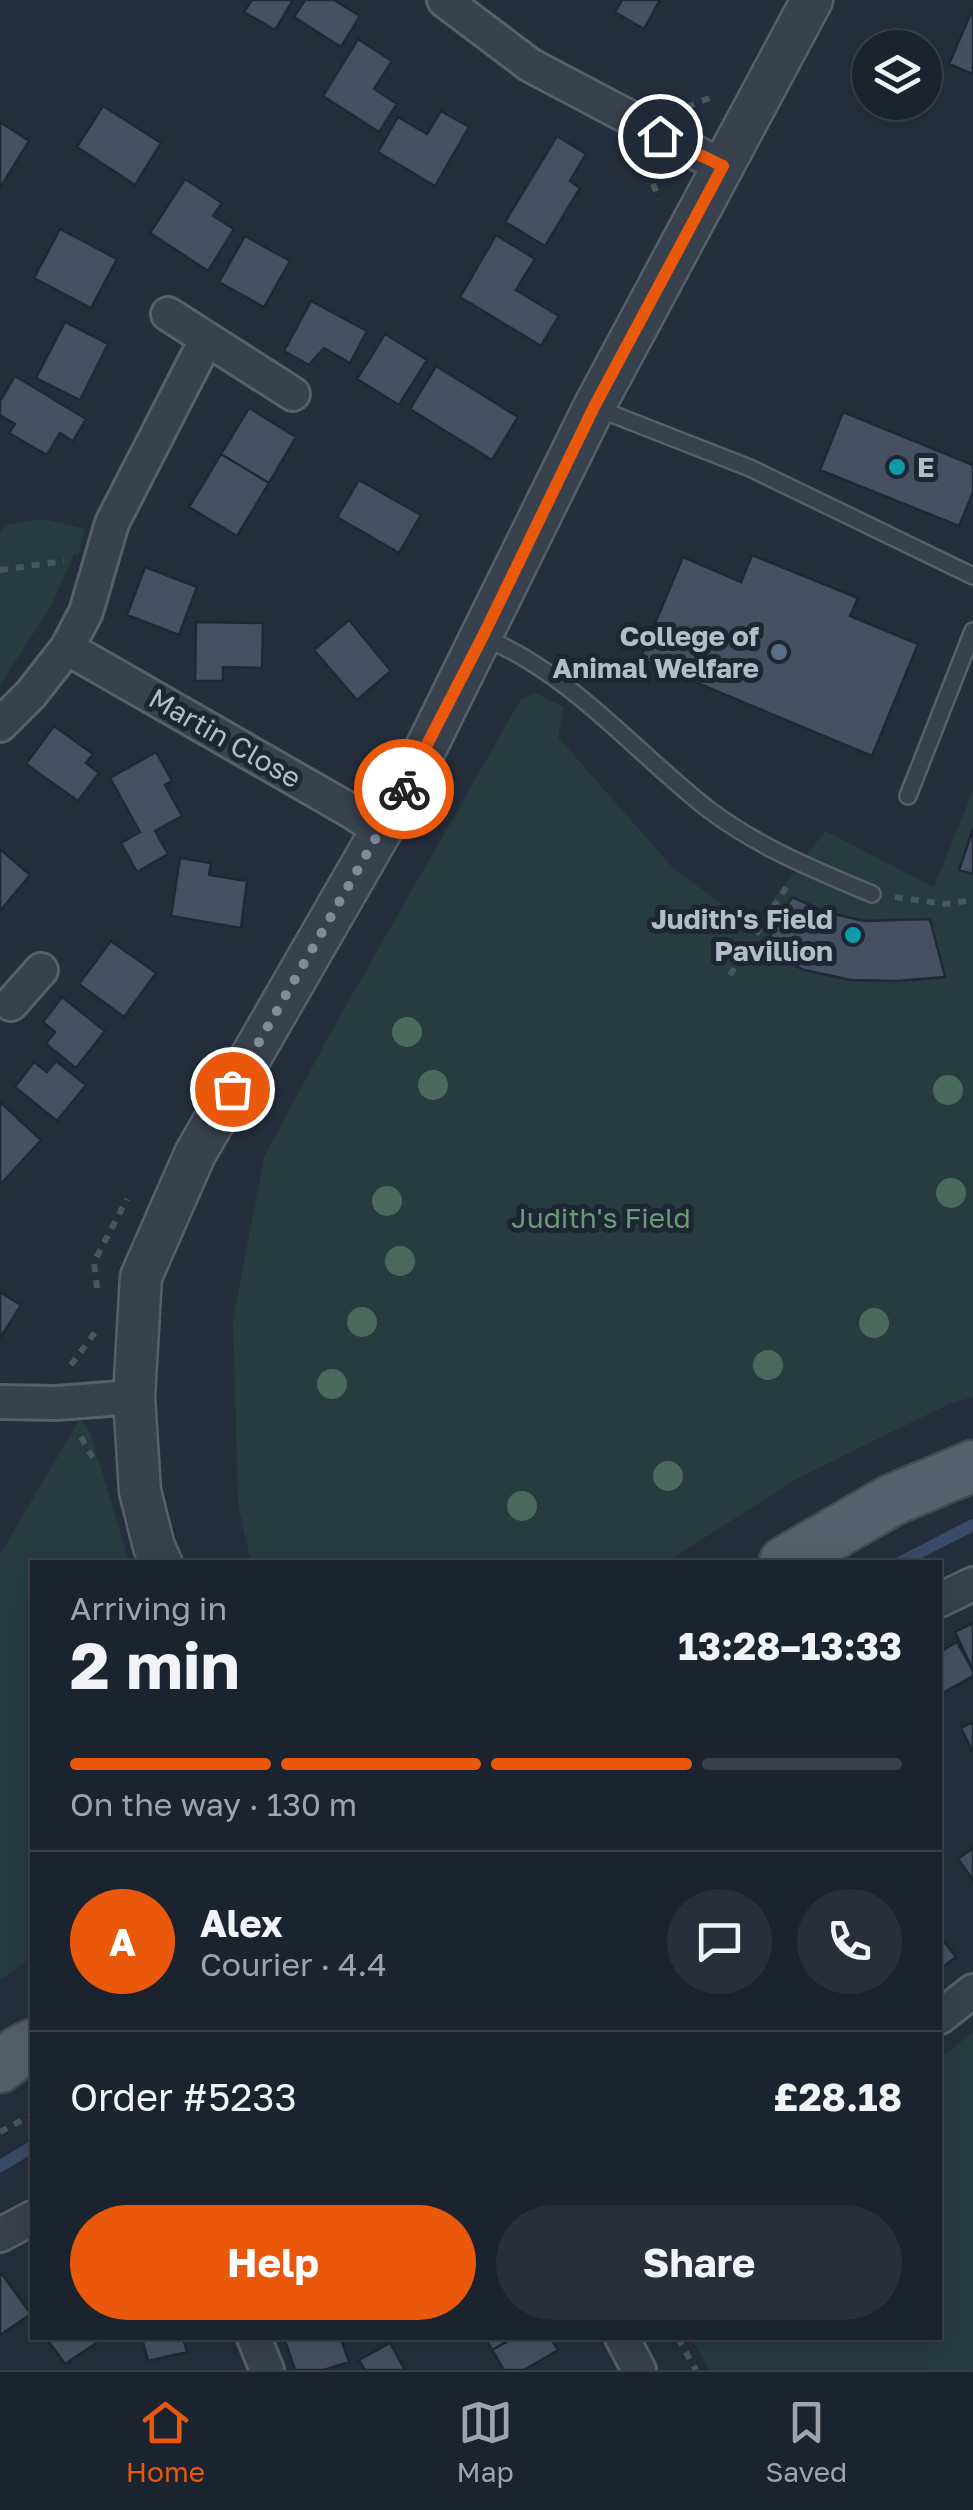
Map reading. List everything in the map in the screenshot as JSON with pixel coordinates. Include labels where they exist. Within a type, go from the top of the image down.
[{"type":"main road","points":[[788,1560],[892,1500],[973,1466]]},
{"type":"main road","points":[[0,2067],[30,2046]]},
{"type":"main road","points":[[0,2096],[30,2083]]},
{"type":"street","points":[[444,0],[530,65],[723,166]]},
{"type":"street","points":[[160,1560],[140,1491],[134,1398],[141,1277],[195,1154],[381,831],[483,636],[594,407],[812,0]]},
{"type":"street","points":[[168,314],[293,394]]},
{"type":"street","points":[[0,725],[31,694],[67,648],[86,612],[112,523],[206,340]]},
{"type":"street","name":"Martin Close","points":[[67,648],[381,831]]},
{"type":"street","points":[[4,1004],[41,970]]},
{"type":"street","points":[[0,1402],[134,1398]]},
{"type":"street","points":[[942,1599],[973,1584]]},
{"type":"street","points":[[942,2015],[973,1991]]},
{"type":"street","points":[[0,2235],[30,2219]]},
{"type":"street","points":[[255,2340],[267,2370]]},
{"type":"street","points":[[623,2340],[639,2370]]},
{"type":"lane","points":[[594,407],[750,468],[973,576]]},
{"type":"lane","points":[[908,796],[973,631]]},
{"type":"lane","points":[[483,636],[532,660],[710,810],[776,853],[872,894]]},
{"type":"path","points":[[672,112],[712,98],[721,82]]},
{"type":"path","points":[[0,570],[72,560],[99,568]]},
{"type":"path","points":[[730,975],[801,864]]},
{"type":"path","points":[[872,894],[946,904],[973,900]]},
{"type":"path","points":[[69,1431],[79,1435],[102,1480]]},
{"type":"path","points":[[0,2132],[30,2117]]},
{"type":"path","points":[[679,2340],[696,2370]]},
{"type":"green space","points":[[31,520],[85,529],[78,555],[74,554],[51,606],[0,685],[0,533],[7,525]]},
{"type":"green space","name":"Judith's Field","points":[[535,693],[564,707],[558,737],[673,868],[753,927],[825,831],[934,887],[973,791],[973,1397],[949,1404],[798,1478],[670,1560],[251,1560],[238,1504],[233,1320],[264,1157],[521,699]]},
{"type":"green space","points":[[80,1419],[90,1432],[128,1560],[30,1560],[30,1958],[0,1980],[0,1554]]},
{"type":"green space","points":[[973,2032],[973,2370],[710,2370],[692,2340],[942,2340],[942,2056]]},
{"type":"building","points":[[252,0],[293,0],[275,30],[244,12]]},
{"type":"building","points":[[305,0],[334,0],[360,16],[341,47],[294,17]]},
{"type":"building","points":[[622,0],[660,0],[644,29],[615,12]]},
{"type":"building","points":[[973,8],[973,74],[949,64]]},
{"type":"building","points":[[358,39],[392,61],[374,89],[397,104],[379,132],[323,96]]},
{"type":"building","points":[[103,106],[161,143],[135,185],[77,147]]},
{"type":"building","points":[[441,111],[469,127],[435,186],[378,152],[398,117],[427,134]]},
{"type":"building","points":[[0,122],[29,141],[0,188]]},
{"type":"building","points":[[557,136],[586,154],[570,181],[580,188],[545,246],[505,222]]},
{"type":"building","points":[[185,179],[222,203],[213,216],[234,229],[208,271],[150,233]]},
{"type":"building","points":[[60,229],[117,259],[91,308],[34,278]]},
{"type":"building","points":[[496,235],[535,259],[516,290],[559,316],[541,346],[460,297]]},
{"type":"building","points":[[245,236],[290,261],[264,307],[219,282]]},
{"type":"building","points":[[311,301],[367,331],[350,363],[324,348],[309,365],[284,351]]},
{"type":"building","points":[[65,322],[108,344],[80,400],[36,378]]},
{"type":"building","points":[[385,334],[427,360],[399,405],[357,379]]},
{"type":"building","points":[[436,366],[518,417],[492,460],[410,409]]},
{"type":"building","points":[[15,376],[86,419],[73,441],[60,433],[47,455],[9,433],[15,424],[0,415],[0,401]]},
{"type":"building","points":[[249,408],[296,437],[269,483],[221,454]]},
{"type":"building","name":"E","points":[[843,412],[973,465],[973,492],[959,526],[820,470]]},
{"type":"building","points":[[221,454],[269,483],[237,536],[189,507]]},
{"type":"building","points":[[359,480],[421,515],[399,553],[337,517]]},
{"type":"building","name":"College of Animal Welfare","points":[[752,555],[858,598],[850,616],[918,644],[872,756],[640,659],[683,557],[741,582]]},
{"type":"building","points":[[145,567],[197,587],[179,635],[127,615]]},
{"type":"building","points":[[349,620],[391,671],[357,700],[314,650]]},
{"type":"building","points":[[196,622],[263,623],[262,668],[223,667],[223,681],[195,681]]},
{"type":"building","points":[[54,726],[93,754],[86,763],[99,773],[78,801],[26,764]]},
{"type":"building","points":[[156,752],[172,781],[165,785],[182,816],[155,831],[168,854],[137,872],[121,843],[140,832],[110,778]]},
{"type":"building","points":[[973,829],[973,874],[959,870]]},
{"type":"building","points":[[0,849],[30,875],[0,911]]},
{"type":"building","points":[[180,858],[211,863],[209,875],[247,881],[241,928],[171,916]]},
{"type":"building","name":"Judith's Field Pavillion","points":[[792,897],[826,912],[864,921],[930,919],[945,977],[851,980],[804,970],[763,949]]},
{"type":"building","points":[[111,941],[156,973],[124,1017],[79,984]]},
{"type":"building","points":[[62,997],[105,1031],[76,1068],[46,1044],[55,1032],[43,1022]]},
{"type":"building","points":[[56,1061],[86,1085],[57,1121],[15,1087],[34,1062],[47,1072]]},
{"type":"building","points":[[0,1102],[41,1140],[0,1185]]},
{"type":"building","points":[[0,1292],[21,1305],[0,1338]]},
{"type":"building","points":[[973,1623],[973,1670],[955,1632]]},
{"type":"building","points":[[957,1642],[973,1676],[942,1693],[942,1651]]},
{"type":"building","points":[[973,1722],[973,1752],[961,1728]]},
{"type":"building","points":[[973,1848],[973,1880],[958,1859]]},
{"type":"building","points":[[942,1939],[956,1957],[942,1968]]},
{"type":"building","points":[[0,2275],[30,2315],[0,2335]]},
{"type":"building","points":[[47,2340],[101,2340],[65,2364]]},
{"type":"building","points":[[143,2340],[184,2340],[187,2352],[148,2361]]},
{"type":"building","points":[[285,2340],[342,2340],[349,2362],[324,2370],[295,2370]]},
{"type":"building","points":[[486,2340],[510,2340],[492,2350]]},
{"type":"building","points":[[510,2340],[552,2340],[558,2350],[524,2370],[504,2370],[492,2350]]},
{"type":"building","points":[[390,2343],[405,2370],[365,2370],[359,2360]]},
{"type":"waterway","points":[[905,1560],[973,1525]]},
{"type":"waterway","points":[[0,2166],[30,2148]]},
{"type":"way so far","points":[[232,1089],[404,789]]},
{"type":"place","name":"E","points":[[897,467]]},
{"type":"place","name":"College of Animal Welfare","points":[[779,652]]},
{"type":"place","name":"Judith's Field Pavillion","points":[[853,935]]},
{"type":"route","points":[[404,789],[594,407],[723,166],[660,136]]}]
